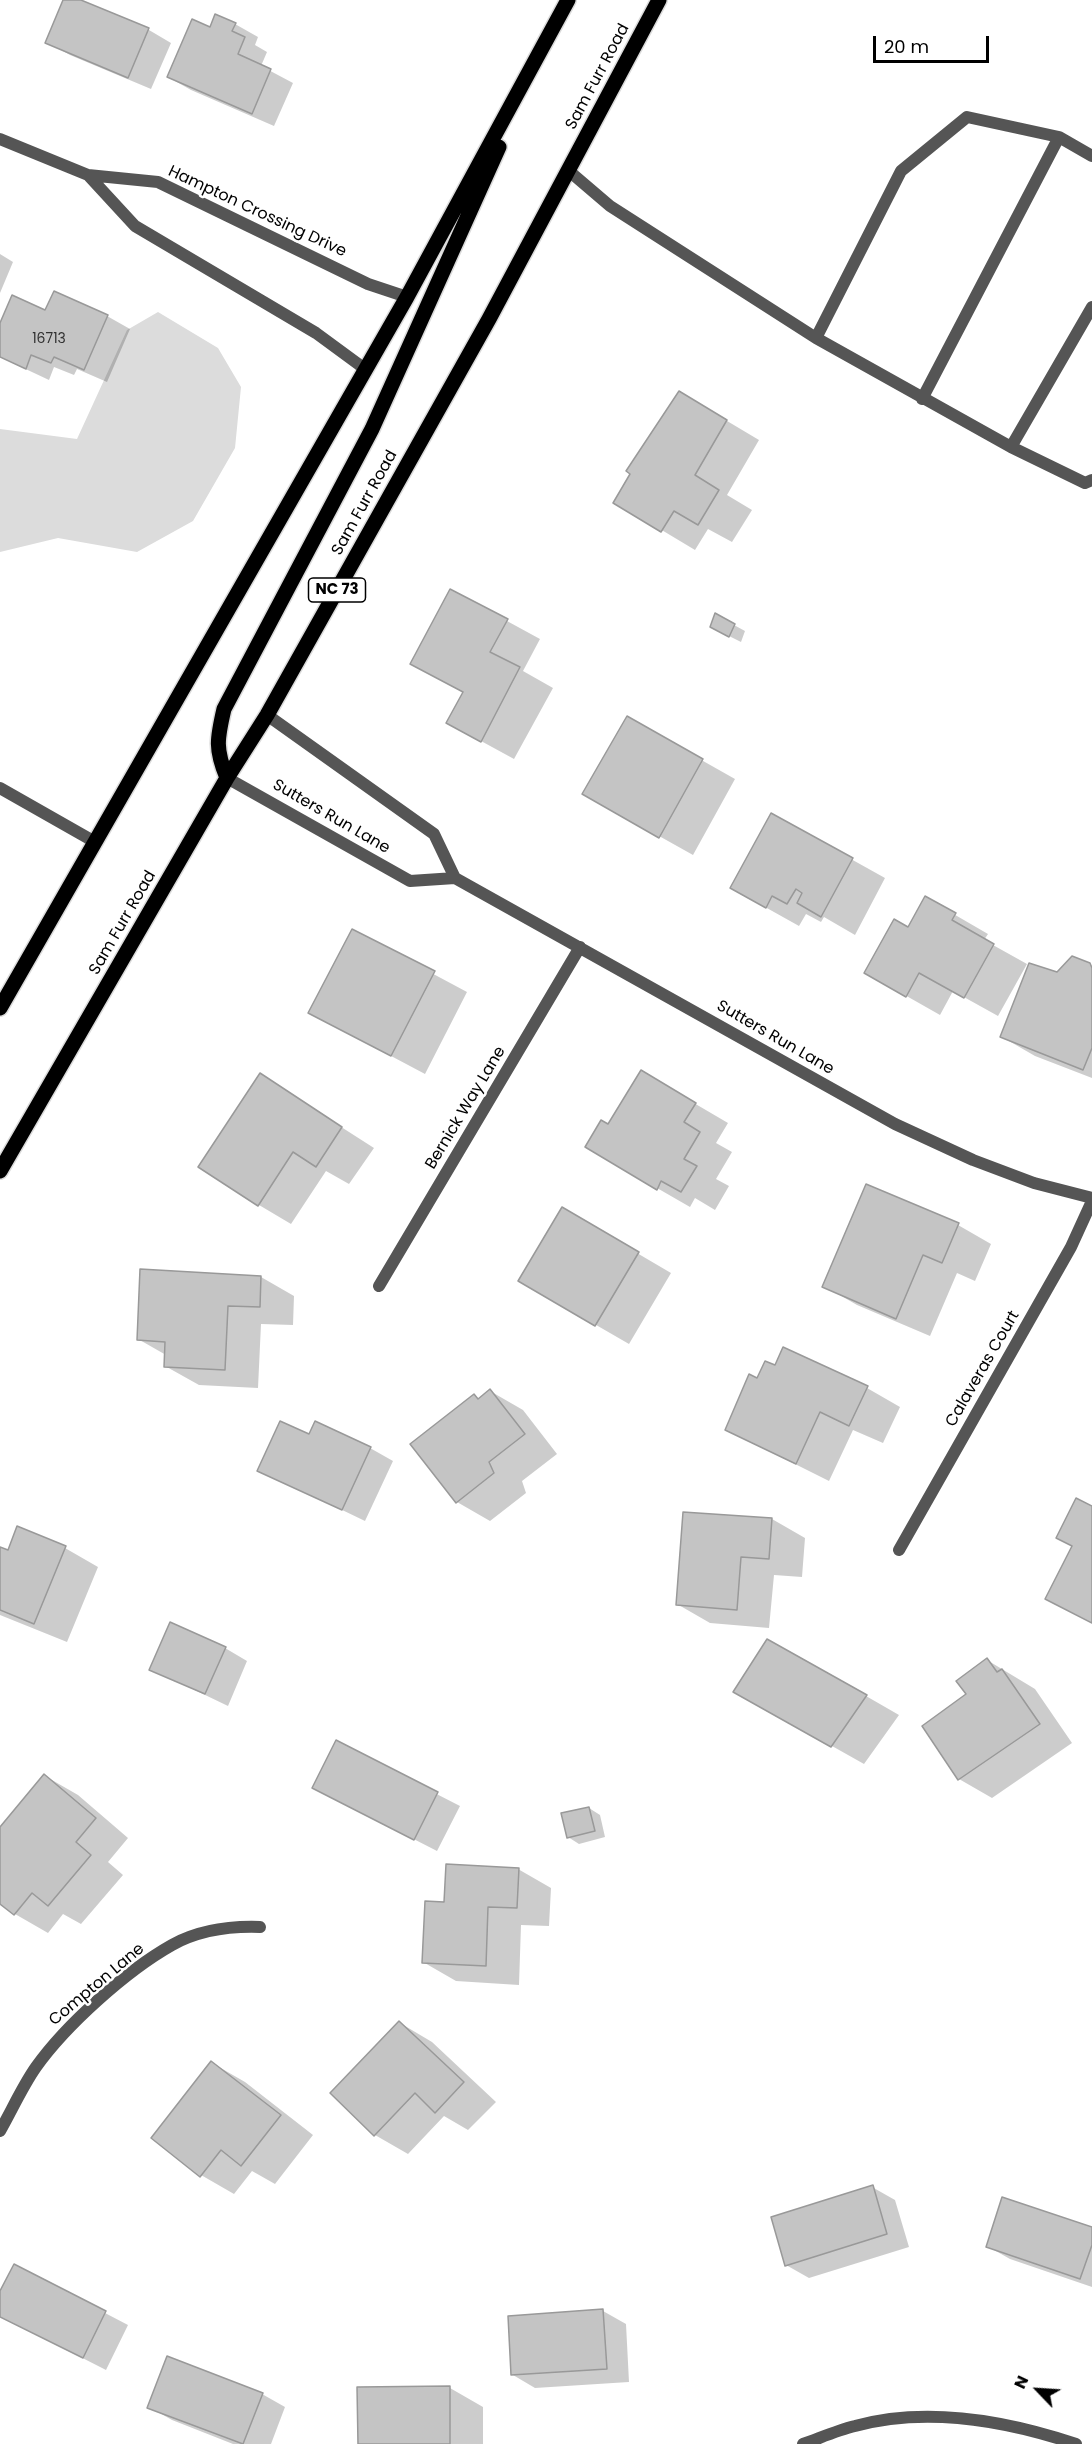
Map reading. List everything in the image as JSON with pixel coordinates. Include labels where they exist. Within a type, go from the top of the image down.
[{"type":"main road","points":[[0,1008],[407,297],[568,0]]},
{"type":"main road","name":"Sam Furr Road","points":[[0,1171],[227,778],[267,715],[489,319],[659,0]]},
{"type":"main road","points":[[227,778],[217,755],[217,738],[224,709],[372,429],[548,38]]},
{"type":"street","points":[[816,338],[901,171],[967,117],[1059,137],[1092,156]]},
{"type":"street","points":[[922,399],[1059,137]]},
{"type":"street","name":"Hampton Crossing Drive","points":[[0,139],[88,175],[158,182],[368,284],[407,297]]},
{"type":"street","points":[[569,171],[610,206],[816,338],[1011,447],[1085,483],[1092,480]]},
{"type":"street","name":"Hampton Crossing Drive","points":[[88,175],[135,226],[316,333],[365,369]]},
{"type":"street","points":[[1011,447],[1092,307]]},
{"type":"street","points":[[267,715],[434,834],[455,878]]},
{"type":"street","name":"Sutters Run Lane","points":[[227,778],[410,881],[455,878],[895,1124],[972,1160],[1034,1184],[1092,1199]]},
{"type":"street","points":[[0,788],[95,842]]},
{"type":"street","name":"Bernick Way Lane","points":[[379,1286],[580,946]]},
{"type":"street","name":"Calaveras Court","points":[[899,1550],[1071,1247],[1092,1199]]},
{"type":"street","name":"Compton Lane","points":[[0,2131],[35,2069],[58,2040],[130,1975],[172,1945],[193,1936],[229,1926],[260,1927]]},
{"type":"street","points":[[803,2444],[856,2425],[905,2417],[968,2418],[1040,2432],[1076,2444]]},
{"type":"shaded area","points":[[158,312],[218,348],[241,387],[235,448],[193,521],[137,552],[58,538],[0,552],[0,429],[77,439],[127,330]]},
{"type":"building","points":[[63,0],[81,0],[149,28],[128,78],[45,43]]},
{"type":"building","points":[[215,14],[236,23],[232,31],[245,37],[238,54],[271,69],[252,114],[167,77],[192,19],[210,27]]},
{"type":"building","points":[[54,291],[108,315],[84,370],[54,357],[51,363],[31,355],[26,369],[0,357],[0,323],[12,295],[45,310]]},
{"type":"building","points":[[679,391],[727,420],[695,475],[719,490],[698,525],[674,511],[661,532],[613,503],[630,474],[626,471]]},
{"type":"building","points":[[450,589],[508,619],[490,652],[520,667],[481,742],[446,723],[463,692],[410,664]]},
{"type":"building","points":[[715,613],[735,624],[729,637],[710,627]]},
{"type":"building","points":[[627,716],[703,759],[659,838],[582,794]]},
{"type":"building","points":[[771,813],[853,858],[821,917],[797,903],[802,893],[796,889],[787,904],[772,896],[766,908],[730,888]]},
{"type":"building","points":[[925,896],[956,913],[952,920],[994,944],[964,998],[919,973],[906,997],[864,973],[894,919],[908,927]]},
{"type":"building","points":[[352,929],[435,971],[391,1056],[308,1013]]},
{"type":"building","points":[[1072,956],[1090,963],[1092,968],[1092,1048],[1083,1070],[1000,1037],[1029,963],[1057,972]]},
{"type":"building","points":[[641,1070],[696,1103],[684,1122],[700,1132],[684,1159],[697,1166],[681,1192],[661,1181],[657,1190],[585,1147],[601,1120],[608,1124]]},
{"type":"building","points":[[260,1073],[342,1127],[316,1167],[293,1152],[258,1206],[198,1167]]},
{"type":"building","points":[[866,1184],[959,1223],[942,1263],[923,1255],[896,1319],[822,1287]]},
{"type":"building","points":[[562,1207],[639,1252],[595,1326],[518,1281]]},
{"type":"building","points":[[140,1269],[261,1276],[260,1307],[228,1306],[225,1370],[164,1367],[165,1342],[137,1340]]},
{"type":"building","points":[[783,1347],[868,1386],[849,1426],[820,1412],[796,1464],[725,1430],[749,1374],[757,1378],[765,1361],[775,1365]]},
{"type":"building","points":[[490,1389],[525,1434],[489,1462],[494,1473],[456,1503],[410,1444],[474,1394],[478,1399]]},
{"type":"building","points":[[280,1421],[309,1434],[315,1421],[371,1447],[342,1510],[257,1471]]},
{"type":"building","points":[[1076,1498],[1092,1506],[1092,1623],[1045,1599],[1072,1546],[1056,1538]]},
{"type":"building","points":[[683,1512],[772,1518],[769,1559],[741,1557],[737,1610],[676,1605]]},
{"type":"building","points":[[17,1526],[66,1546],[34,1624],[0,1610],[0,1547],[8,1550]]},
{"type":"building","points":[[170,1622],[226,1647],[205,1694],[149,1670]]},
{"type":"building","points":[[767,1639],[867,1695],[831,1747],[733,1692]]},
{"type":"building","points":[[987,1658],[997,1672],[1002,1669],[1040,1724],[958,1780],[922,1726],[966,1694],[956,1681]]},
{"type":"building","points":[[336,1740],[438,1792],[414,1840],[312,1788]]},
{"type":"building","points":[[44,1774],[96,1818],[76,1842],[91,1855],[48,1906],[32,1893],[14,1915],[0,1904],[0,1827]]},
{"type":"building","points":[[589,1807],[595,1831],[567,1838],[561,1813]]},
{"type":"building","points":[[446,1864],[519,1868],[517,1908],[488,1907],[486,1966],[422,1963],[425,1901],[444,1902]]},
{"type":"building","points":[[399,2021],[464,2082],[435,2113],[415,2093],[374,2136],[330,2093]]},
{"type":"building","points":[[211,2061],[281,2115],[241,2166],[221,2150],[200,2177],[151,2138]]},
{"type":"building","points":[[873,2185],[887,2234],[785,2266],[771,2217]]},
{"type":"building","points":[[1002,2197],[1092,2227],[1092,2245],[1080,2279],[986,2247]]},
{"type":"building","points":[[14,2264],[106,2311],[83,2358],[0,2317],[0,2291]]},
{"type":"building","points":[[603,2309],[607,2369],[511,2375],[508,2316]]},
{"type":"building","points":[[167,2356],[263,2393],[243,2444],[147,2408]]},
{"type":"building","points":[[450,2386],[450,2444],[358,2444],[357,2387]]}]
